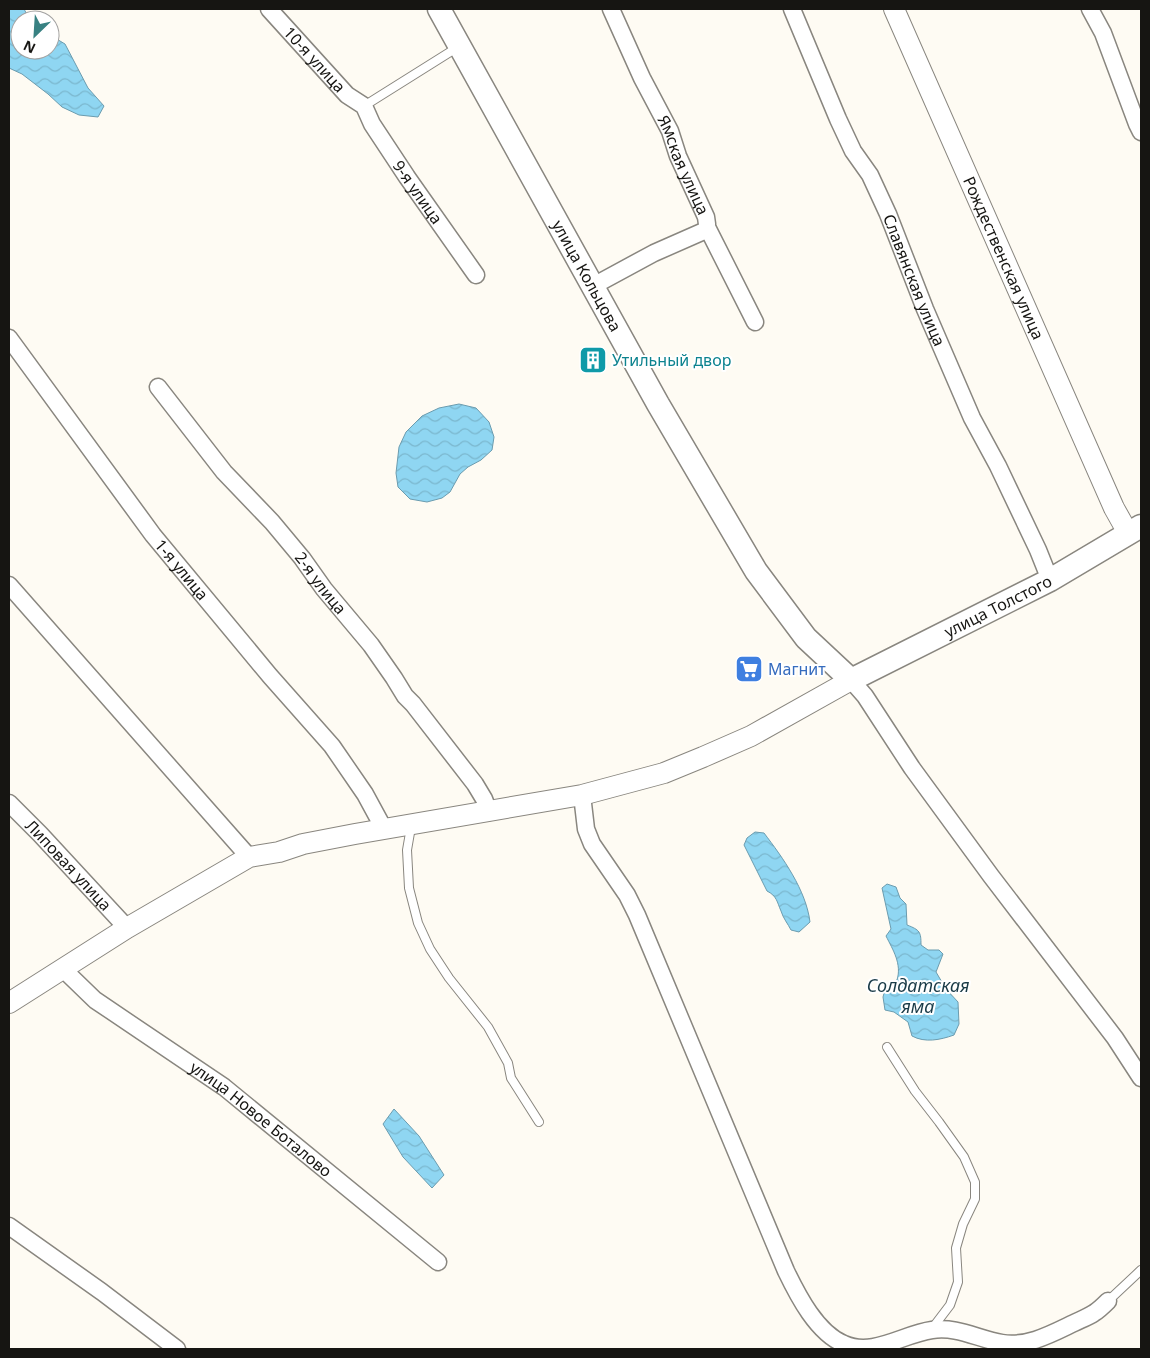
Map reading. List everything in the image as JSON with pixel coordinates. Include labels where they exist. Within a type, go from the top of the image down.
[{"type":"main road","name":"улица Кольцова","points":[[439,9],[658,404],[756,571],[806,638],[851,680]]},
{"type":"main road","name":"улица Толстого","points":[[851,680],[1050,580],[1135,529]]},
{"type":"street","name":"10-я улица","points":[[269,9],[347,96],[364,106]]},
{"type":"street","name":"Ямская улица","points":[[611,9],[642,78],[670,131],[678,156],[706,217],[707,227],[755,322]]},
{"type":"street","name":"Славянская улица","points":[[792,9],[838,119],[853,151],[870,174],[888,214],[925,309],[972,418],[998,466],[1038,550],[1050,580]]},
{"type":"street","name":"Рождественская улица","points":[[894,9],[1114,508],[1135,529]]},
{"type":"street","points":[[1090,9],[1103,33],[1141,132]]},
{"type":"street","name":"9-я улица","points":[[364,106],[372,124],[476,275]]},
{"type":"street","points":[[593,286],[654,254],[704,231],[707,227]]},
{"type":"street","name":"1-я улица","points":[[9,338],[153,535],[270,676],[332,746],[365,794],[384,829]]},
{"type":"street","name":"2-я улица","points":[[158,387],[224,472],[272,522],[302,558],[324,589],[371,645],[405,696],[475,784],[484,798],[489,812]]},
{"type":"street","points":[[9,585],[249,856]]},
{"type":"street","points":[[9,1003],[127,928],[249,856],[279,852],[303,844],[384,829],[582,795],[664,772],[703,758],[751,736],[851,680],[865,696],[912,768],[991,876],[1115,1038],[1141,1078]]},
{"type":"street","points":[[582,795],[586,829],[592,844],[627,895],[637,915],[796,1293],[813,1318],[824,1330],[843,1344],[855,1348],[883,1345],[931,1330],[953,1329],[1002,1343],[1028,1342],[1042,1338],[1094,1314],[1108,1301]]},
{"type":"street","name":"Липовая улица","points":[[9,803],[127,928]]},
{"type":"street","name":"улица Новое Боталово","points":[[63,969],[95,1000],[224,1087],[438,1262]]},
{"type":"street","points":[[9,1226],[102,1292],[177,1349]]},
{"type":"lane","points":[[364,106],[460,46]]},
{"type":"lane","points":[[412,825],[407,850],[408,888],[418,923],[430,949],[449,978],[488,1027],[508,1063],[511,1078],[539,1122]]},
{"type":"lane","points":[[888,1047],[915,1091],[964,1157],[975,1182],[975,1198],[963,1224],[956,1248],[958,1282],[950,1305],[931,1330]]},
{"type":"lane","points":[[1108,1301],[1141,1270]]},
{"type":"water","points":[[9,9],[24,9],[10,10],[10,60],[60,60],[60,41],[65,44],[88,88],[104,106],[98,117],[79,115],[62,107],[22,74],[9,68]]},
{"type":"water","points":[[459,404],[476,408],[489,422],[494,437],[492,450],[460,474],[450,492],[442,498],[427,502],[410,499],[398,487],[396,473],[399,447],[406,432],[422,416],[439,408]]},
{"type":"water","points":[[755,832],[764,833],[799,886],[808,910],[810,922],[799,932],[791,930],[773,895],[767,891],[744,845],[747,838]]},
{"type":"water","name":"Солдатская яма","points":[[887,884],[896,887],[900,898],[906,904],[907,925],[919,932],[921,945],[928,950],[939,950],[943,954],[936,972],[946,989],[958,1002],[959,1024],[954,1035],[933,1040],[922,1040],[912,1036],[908,1022],[894,1012],[885,1010],[883,997],[886,986],[897,980],[898,974],[898,963],[886,936],[891,929],[882,888]]},
{"type":"water","points":[[394,1109],[419,1136],[444,1175],[432,1188],[403,1157],[383,1124]]},
{"type":"place","name":"Утильный двор","points":[[593,360]]},
{"type":"place","name":"Магнит","points":[[749,669]]}]
